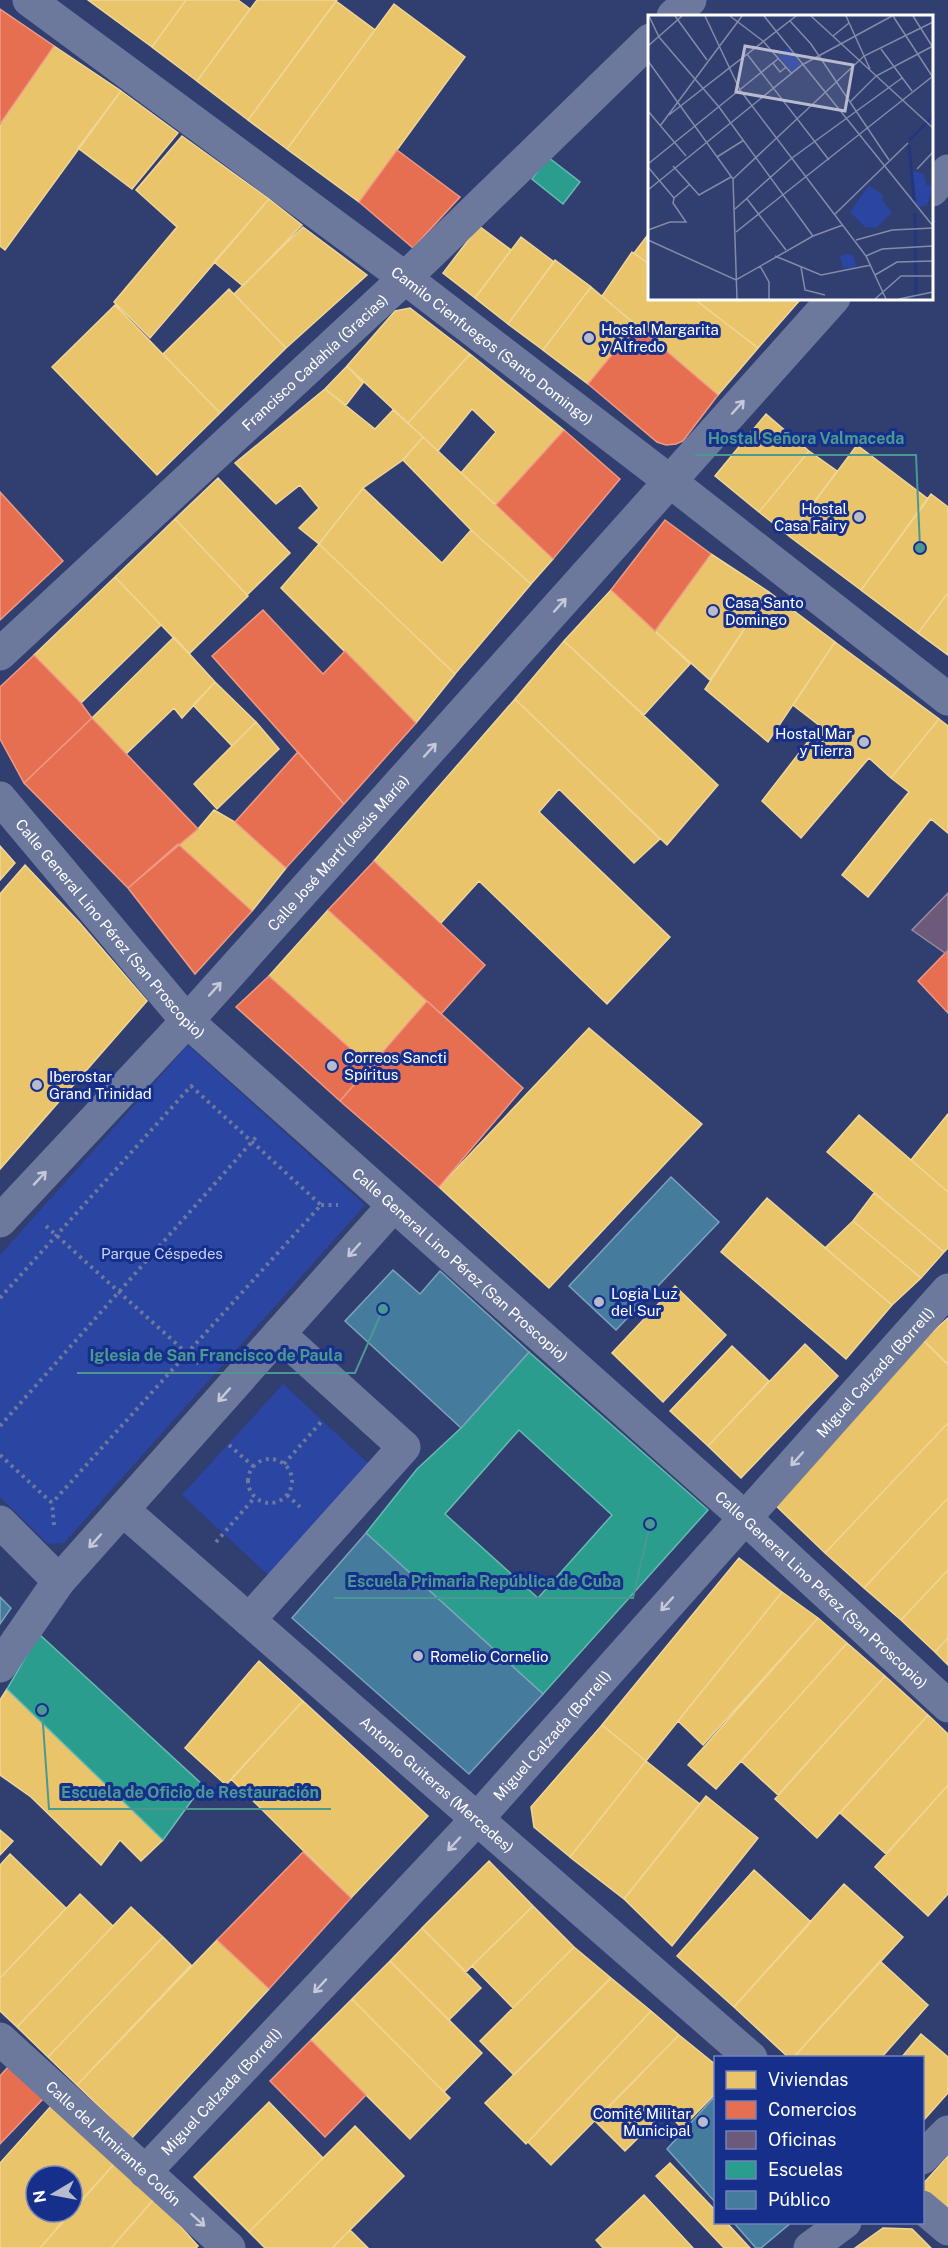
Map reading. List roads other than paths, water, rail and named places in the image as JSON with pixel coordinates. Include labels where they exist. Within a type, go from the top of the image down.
[{"type":"street","name":"Camilo Cienfuegos (Santo Domingo)","points":[[29,0],[405,278],[948,699]]},
{"type":"street","points":[[674,15],[690,0]]},
{"type":"street","name":"Francisco Cadahía (Gracias)","points":[[0,654],[405,278],[648,42]]},
{"type":"street","points":[[933,189],[948,171]]},
{"type":"street","name":"Calle José Martí (Jesús María)","points":[[9,1211],[187,1021],[832,300]]},
{"type":"street","name":"Calle General Lino Pérez (San Proscopio)","points":[[0,798],[187,1021],[744,1517],[948,1706]]},
{"type":"street","points":[[0,1666],[59,1581],[393,1206]]},
{"type":"street","name":"Miguel Calzada (Borrell)","points":[[145,2172],[477,1819],[948,1290]]},
{"type":"street","points":[[249,1620],[404,1447],[279,1334]]},
{"type":"street","name":"Antonio Guiteras (Mercedes)","points":[[123,1510],[749,2056]]},
{"type":"street","points":[[0,1522],[59,1581]]},
{"type":"street","name":"Calle del Almirante Colón","points":[[0,2039],[229,2248]]},
{"type":"street","points":[[924,2156],[948,2132]]},
{"type":"street","points":[[924,2209],[948,2229]]},
{"type":"street","points":[[810,2248],[844,2224]]},
{"type":"place","name":"Hostal Margarita y Alfredo","points":[[589,338]]},
{"type":"place","name":"Hostal Casa Fairy","points":[[859,517]]},
{"type":"place","name":"Hostal Señora Valmaceda","points":[[920,548]]},
{"type":"place","name":"Casa Santo Domingo","points":[[713,611]]},
{"type":"place","name":"Hostal Mar y Tierra","points":[[864,742]]},
{"type":"place","name":"Correos Sancti Spíritus","points":[[332,1066]]},
{"type":"place","name":"Iberostar Grand Trinidad","points":[[37,1085]]},
{"type":"place","name":"Logia Luz del Sur","points":[[599,1302]]},
{"type":"place","name":"Iglesia de San Francisco de Paula","points":[[383,1309]]},
{"type":"place","name":"Escuela Primaria República de Cuba","points":[[650,1524]]},
{"type":"place","name":"Romelio Cornelio","points":[[418,1656]]},
{"type":"place","name":"Escuela de Oficio de Restauración","points":[[42,1710]]},
{"type":"place","name":"Comité Militar Municipal","points":[[703,2122]]},
{"type":"park label","name":"Parque Céspedes","points":[[162,1253]]}]
